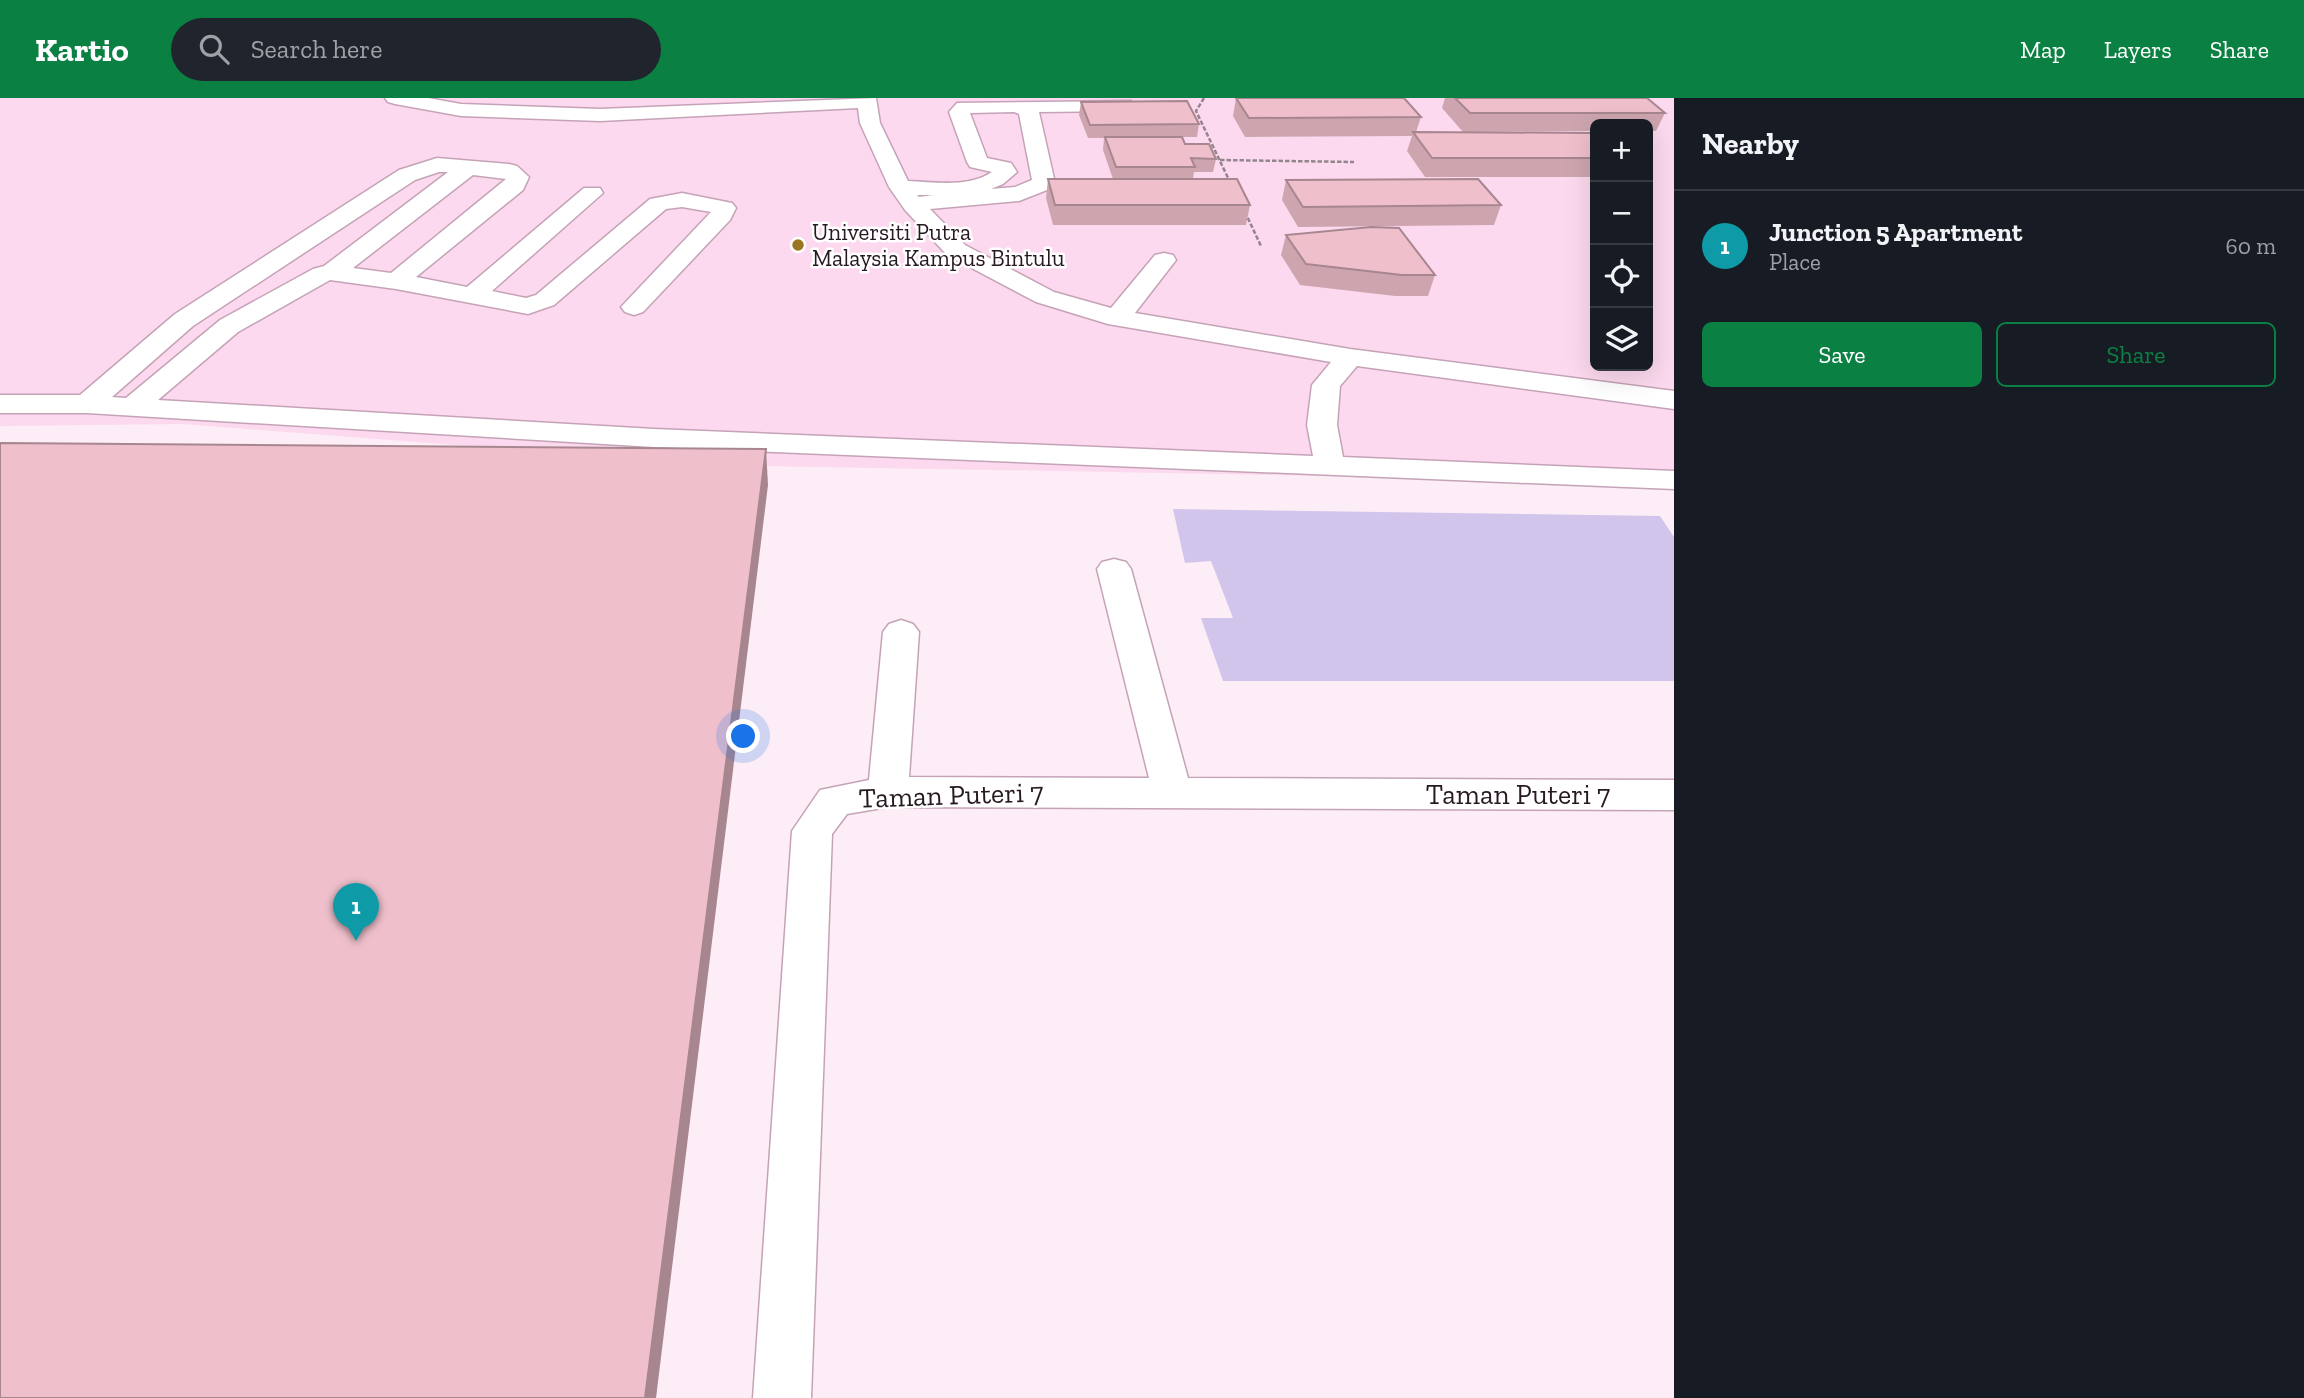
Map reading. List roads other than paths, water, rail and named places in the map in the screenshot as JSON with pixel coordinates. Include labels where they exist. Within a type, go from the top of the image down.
[{"type":"street","points":[[395,98],[470,111],[600,115],[866,100],[870,123],[906,196],[956,250],[1045,298],[1117,318],[1350,357],[1674,400]]},
{"type":"street","points":[[1044,170],[1003,169],[978,162],[959,112],[964,107],[1124,105]]},
{"type":"street","points":[[906,196],[971,197],[1019,194],[1044,183],[1044,170],[1029,111],[1017,106]]},
{"type":"street","points":[[87,404],[184,320],[407,175],[437,165],[509,171],[518,177],[515,185],[396,281]]},
{"type":"street","points":[[132,407],[229,326],[283,295],[332,272],[469,167]]},
{"type":"street","points":[[906,196],[976,187],[995,181],[1006,172],[1003,169]]},
{"type":"street","points":[[471,296],[592,192]]},
{"type":"street","points":[[332,272],[528,306],[545,300],[658,204],[670,200],[698,201],[723,208],[722,215],[634,307]]},
{"type":"street","points":[[1117,318],[1164,260]]},
{"type":"street","points":[[1330,466],[1322,425],[1326,385],[1350,357]]},
{"type":"street","points":[[0,404],[87,404],[654,438],[1674,481]]},
{"type":"street","points":[[1114,569],[1172,792]]},
{"type":"street","points":[[888,792],[901,632]]},
{"type":"street","name":"Taman Puteri 7","points":[[782,1398],[812,831],[834,801],[888,792],[1674,795]]},
{"type":"place","name":"Universiti Putra Malaysia Kampus Bintulu","points":[[798,245]]},
{"type":"place","name":"Junction 5 Apartment","points":[[356,941]]}]
